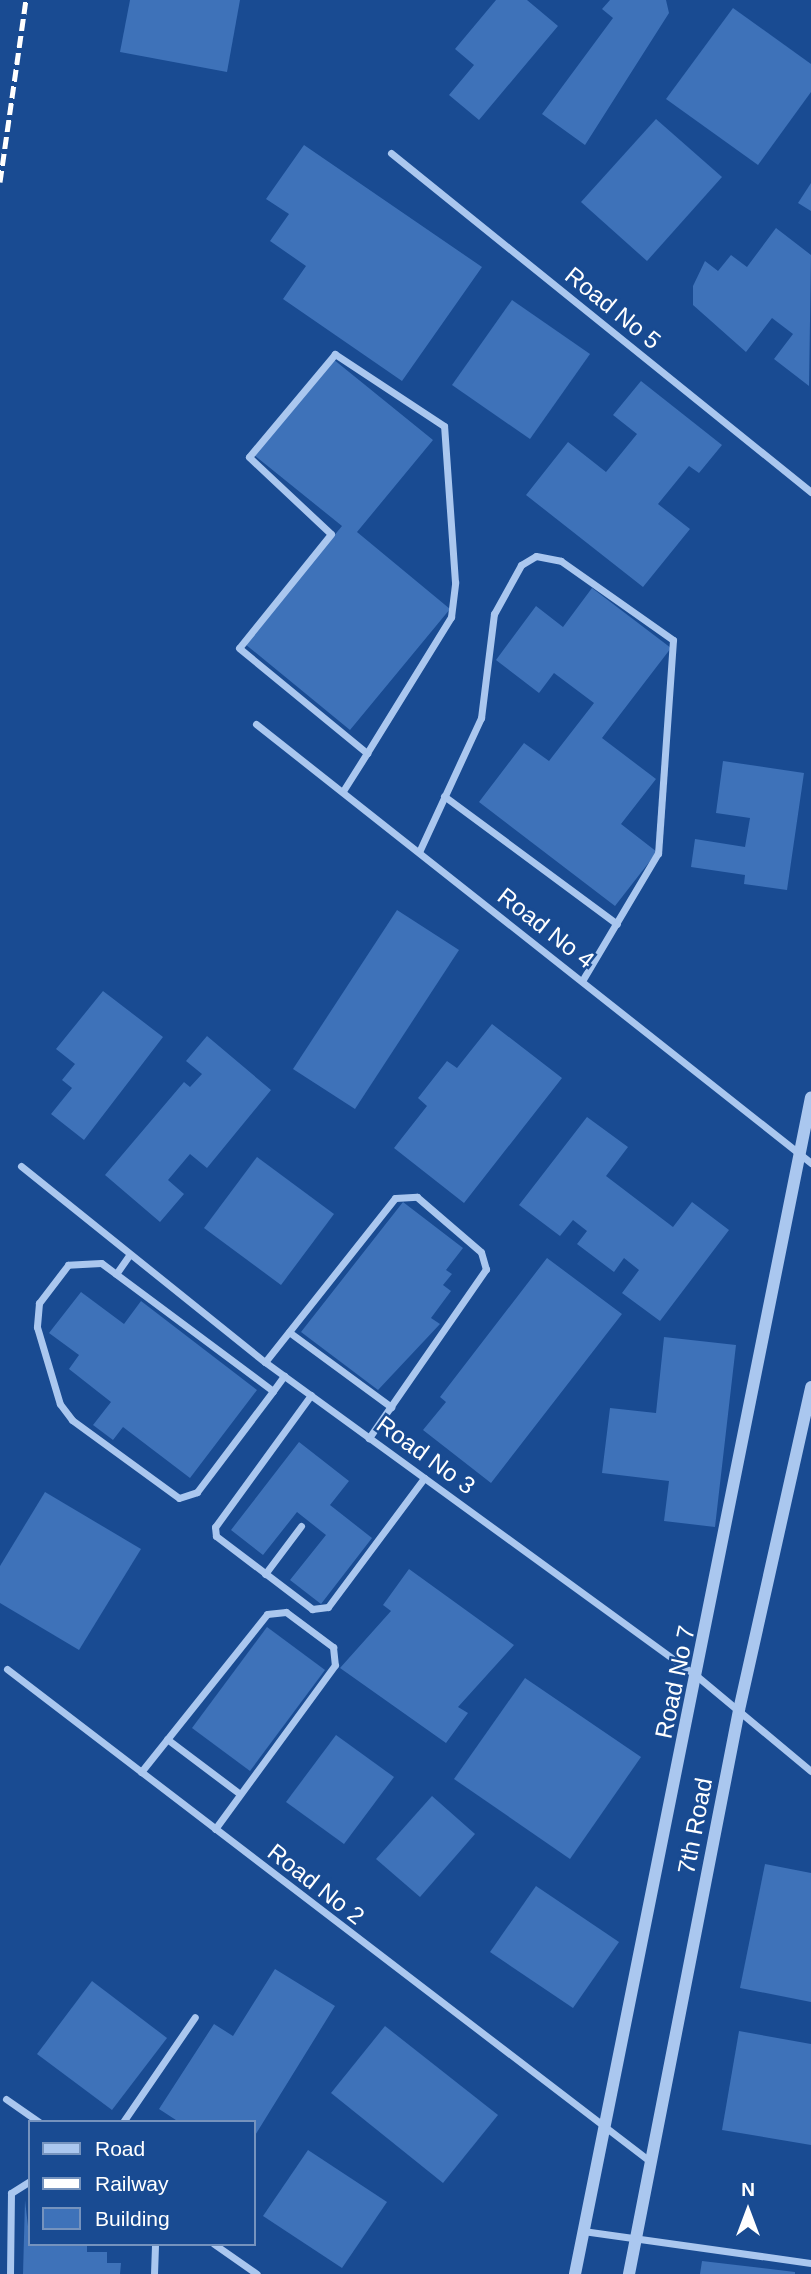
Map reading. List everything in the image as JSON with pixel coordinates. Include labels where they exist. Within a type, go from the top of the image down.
[{"type":"street","name":"Road No 5","points":[[391,153],[811,492]]},
{"type":"street","points":[[343,791],[367,753],[455,603],[449,440],[436,418],[335,354],[249,457],[331,534],[239,648],[367,753]]},
{"type":"street","points":[[419,852],[481,718],[494,614],[521,565],[536,556],[561,561],[676,646],[658,853],[582,981]]},
{"type":"street","name":"Road No 4","points":[[256,724],[811,1163]]},
{"type":"street","points":[[444,796],[617,924]]},
{"type":"street","name":"Road No 7","points":[[575,2274],[602,2130],[698,1677],[811,1097]]},
{"type":"street","name":"Road No 3","points":[[21,1166],[265,1362],[698,1677],[811,1771]]},
{"type":"street","points":[[265,1362],[395,1198],[417,1197],[481,1252],[486,1269],[369,1438]]},
{"type":"street","points":[[116,1274],[131,1254]]},
{"type":"street","points":[[273,1391],[116,1274],[83,1260],[68,1265],[39,1303],[37,1327],[60,1404],[72,1420],[179,1499],[197,1492],[273,1391],[284,1376]]},
{"type":"street","points":[[289,1332],[391,1407]]},
{"type":"street","name":"7th Road","points":[[629,2274],[739,1710],[811,1387]]},
{"type":"street","points":[[311,1395],[215,1527],[216,1536],[312,1609],[328,1607],[424,1478]]},
{"type":"street","points":[[265,1574],[301,1526]]},
{"type":"street","points":[[141,1772],[267,1614],[286,1612],[333,1647],[335,1665],[215,1829]]},
{"type":"street","name":"Road No 2","points":[[7,1669],[602,2130],[651,2162]]},
{"type":"street","points":[[167,1739],[240,1794]]},
{"type":"street","points":[[123,2120],[195,2017]]},
{"type":"street","points":[[6,2099],[36,2120]]},
{"type":"street","points":[[10,2274],[11,2193],[28,2182]]},
{"type":"street","points":[[583,2231],[636,2241],[811,2263]]},
{"type":"street","points":[[154,2246],[154,2274]]},
{"type":"street","points":[[217,2246],[257,2274]]},
{"type":"building","points":[[130,0],[240,0],[227,72],[120,52]]},
{"type":"building","points":[[496,0],[527,0],[558,26],[479,120],[449,95],[474,65],[455,49]]},
{"type":"building","points":[[610,0],[666,0],[669,13],[585,145],[542,114],[613,18],[602,9]]},
{"type":"building","points":[[733,8],[811,64],[811,92],[758,165],[666,99]]},
{"type":"building","points":[[656,119],[722,177],[647,261],[581,202]]},
{"type":"building","points":[[304,145],[482,267],[402,381],[283,299],[306,266],[270,241],[289,214],[266,199]]},
{"type":"building","points":[[811,183],[811,211],[798,203]]},
{"type":"building","points":[[776,228],[811,255],[809,386],[774,359],[793,334],[772,318],[746,352],[693,305],[693,286],[705,261],[718,271],[731,255],[747,267]]},
{"type":"building","points":[[512,300],[590,354],[530,439],[452,385]]},
{"type":"building","points":[[333,359],[433,440],[357,532],[450,609],[350,730],[245,644],[342,526],[254,455]]},
{"type":"building","points":[[641,381],[722,445],[699,473],[689,466],[658,504],[690,529],[643,587],[526,495],[568,442],[606,472],[637,434],[613,415]]},
{"type":"building","points":[[592,588],[671,648],[602,738],[656,779],[621,824],[657,852],[615,906],[479,802],[524,743],[549,761],[594,703],[554,673],[539,693],[496,660],[536,606],[563,627]]},
{"type":"building","points":[[723,761],[804,773],[787,890],[744,884],[745,875],[691,867],[695,839],[745,847],[750,818],[716,813]]},
{"type":"building","points":[[397,910],[459,950],[355,1109],[293,1069]]},
{"type":"building","points":[[103,991],[163,1037],[84,1140],[51,1114],[72,1088],[62,1080],[75,1064],[56,1049]]},
{"type":"building","points":[[492,1024],[562,1078],[464,1203],[394,1148],[427,1106],[418,1098],[447,1061],[457,1068]]},
{"type":"building","points":[[207,1036],[271,1090],[207,1168],[190,1154],[168,1180],[184,1194],[160,1222],[105,1175],[184,1082],[190,1087],[202,1074],[186,1061]]},
{"type":"building","points":[[587,1117],[628,1147],[606,1176],[673,1227],[692,1202],[729,1230],[660,1321],[622,1293],[639,1270],[624,1258],[614,1272],[577,1244],[587,1231],[573,1220],[560,1236],[519,1205]]},
{"type":"building","points":[[257,1157],[334,1214],[281,1285],[204,1228]]},
{"type":"building","points":[[403,1202],[463,1248],[446,1270],[452,1274],[443,1285],[451,1291],[431,1318],[440,1324],[378,1390],[301,1332]]},
{"type":"building","points":[[547,1258],[622,1314],[491,1483],[423,1430],[446,1402],[440,1397]]},
{"type":"building","points":[[81,1292],[124,1324],[141,1301],[257,1390],[190,1478],[123,1427],[113,1440],[93,1425],[111,1402],[69,1369],[79,1355],[49,1333]]},
{"type":"building","points":[[664,1337],[736,1345],[715,1527],[664,1521],[669,1481],[602,1473],[610,1408],[656,1413]]},
{"type":"building","points":[[299,1442],[349,1481],[330,1505],[372,1538],[321,1604],[290,1580],[326,1535],[297,1512],[263,1555],[231,1530]]},
{"type":"building","points":[[45,1492],[141,1549],[79,1650],[0,1603],[0,1566]]},
{"type":"building","points":[[409,1569],[514,1645],[458,1707],[468,1713],[446,1743],[340,1668],[391,1611],[383,1605]]},
{"type":"building","points":[[267,1627],[325,1670],[250,1771],[192,1728]]},
{"type":"building","points":[[525,1678],[641,1757],[570,1859],[454,1779]]},
{"type":"building","points":[[336,1735],[394,1777],[344,1844],[286,1802]]},
{"type":"building","points":[[432,1796],[475,1834],[420,1897],[376,1859]]},
{"type":"building","points":[[765,1864],[811,1873],[811,2002],[740,1988]]},
{"type":"building","points":[[536,1886],[619,1942],[573,2008],[490,1952]]},
{"type":"building","points":[[275,1969],[335,2006],[256,2134],[256,2120],[176,2120],[159,2109],[214,2024],[233,2036]]},
{"type":"building","points":[[92,1981],[167,2038],[112,2110],[37,2054]]},
{"type":"building","points":[[385,2026],[498,2115],[443,2183],[331,2093]]},
{"type":"building","points":[[739,2031],[811,2044],[811,2145],[722,2130]]},
{"type":"building","points":[[308,2150],[387,2202],[342,2268],[263,2216]]},
{"type":"building","points":[[25,2200],[28,2246],[87,2246],[87,2252],[107,2252],[107,2263],[121,2263],[120,2274],[23,2274]]},
{"type":"building","points":[[702,2261],[795,2272],[795,2274],[700,2274]]},
{"type":"railway","points":[[0,182],[26,0]]}]
